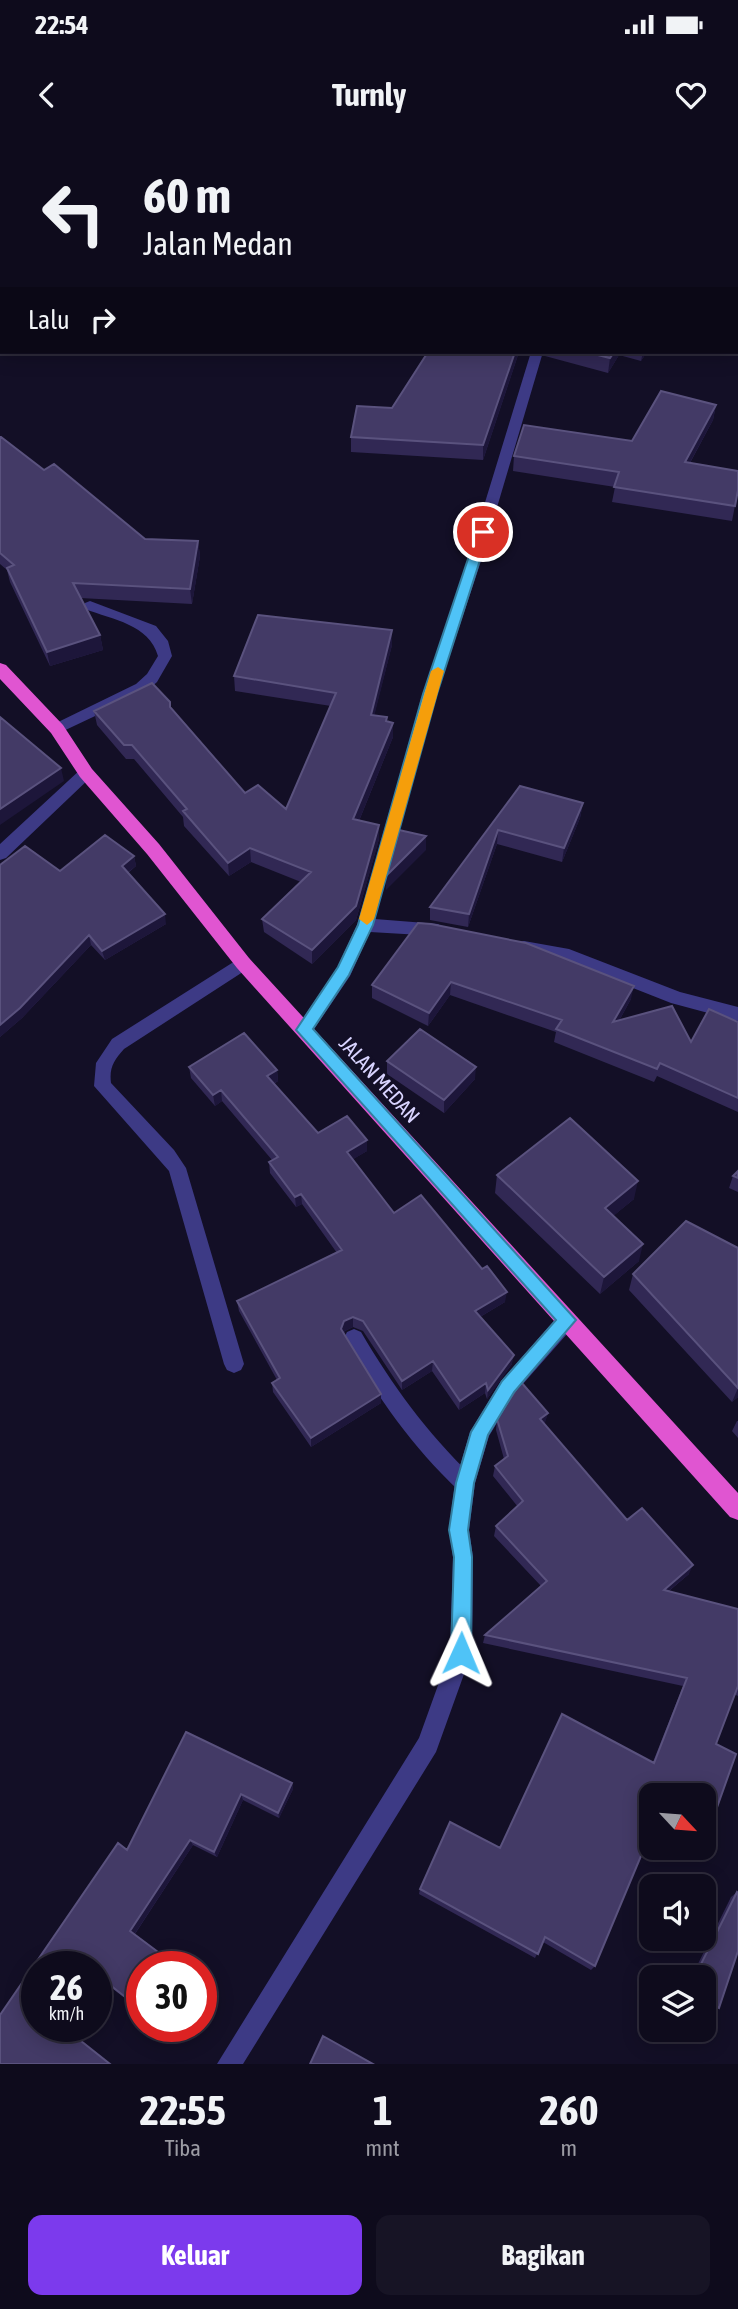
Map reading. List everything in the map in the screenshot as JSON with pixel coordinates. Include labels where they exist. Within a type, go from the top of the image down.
[{"type":"highway","name":"JALAN MEDAN","points":[[0,669],[57,729],[86,772],[153,849],[243,963],[738,1509]]},
{"type":"street","points":[[304,1030],[344,971],[365,925],[430,694],[475,558],[536,354]]},
{"type":"street","points":[[57,729],[141,688],[152,678],[165,656],[161,641],[151,629],[90,606]]},
{"type":"street","points":[[0,855],[86,772]]},
{"type":"street","points":[[365,925],[431,929],[456,934]]},
{"type":"street","points":[[506,943],[569,956],[677,998],[738,1014]]},
{"type":"street","points":[[234,1364],[177,1168],[103,1086],[101,1078],[103,1063],[118,1044],[243,963]]},
{"type":"street","points":[[229,2064],[428,1744],[461,1653],[463,1557],[458,1530],[465,1483],[480,1432],[508,1387],[567,1320]]},
{"type":"street","points":[[354,1338],[377,1380],[433,1454],[465,1483]]},
{"type":"building","points":[[427,354],[514,354],[483,445],[351,437],[357,406],[392,408]]},
{"type":"building","points":[[594,354],[613,354],[610,358]]},
{"type":"building","points":[[661,391],[716,405],[685,462],[738,471],[735,506],[614,487],[619,472],[514,456],[524,425],[632,441]]},
{"type":"building","points":[[0,437],[44,470],[54,464],[145,539],[198,541],[190,589],[73,583],[100,635],[47,652],[7,568],[14,565],[0,553]]},
{"type":"building","points":[[258,615],[392,630],[371,715],[387,717],[386,721],[393,723],[353,819],[379,825],[356,906],[312,950],[262,919],[311,872],[250,848],[228,863],[183,811],[187,809],[132,745],[124,745],[94,711],[152,683],[245,793],[258,785],[286,809],[336,693],[234,676]]},
{"type":"building","points":[[0,717],[61,768],[0,809]]},
{"type":"building","points":[[520,786],[583,803],[564,848],[498,830],[469,914],[430,907]]},
{"type":"building","points":[[399,830],[426,836],[386,876]]},
{"type":"building","points":[[105,835],[134,856],[122,866],[165,914],[102,951],[89,935],[20,1008],[0,1025],[0,865],[25,846],[60,871]]},
{"type":"building","points":[[418,923],[526,943],[634,986],[613,1022],[672,1006],[691,1042],[709,1009],[738,1022],[738,1098],[660,1063],[657,1069],[556,1029],[562,1020],[451,982],[429,1013],[372,985]]},
{"type":"building","points":[[420,1029],[476,1067],[444,1100],[387,1061]]},
{"type":"building","points":[[244,1033],[277,1070],[267,1076],[318,1133],[347,1116],[367,1140],[347,1152],[394,1213],[421,1195],[482,1269],[487,1266],[507,1292],[475,1311],[514,1355],[488,1390],[486,1383],[460,1401],[433,1361],[402,1381],[363,1321],[353,1317],[344,1321],[341,1329],[381,1394],[311,1438],[272,1383],[280,1378],[237,1301],[342,1250],[301,1194],[295,1197],[269,1162],[278,1157],[221,1090],[213,1095],[189,1067]]},
{"type":"building","points":[[570,1118],[638,1181],[605,1208],[643,1244],[604,1277],[497,1175]]},
{"type":"building","points":[[686,1221],[738,1248],[738,1388],[633,1274]]},
{"type":"building","points":[[521,1382],[548,1413],[540,1419],[627,1520],[642,1508],[693,1565],[664,1590],[738,1609],[738,1686],[716,1744],[736,1754],[716,1810],[716,1783],[639,1783],[639,1860],[595,1966],[545,1937],[538,1954],[420,1889],[450,1822],[500,1848],[562,1714],[654,1763],[687,1678],[485,1635],[547,1581],[496,1526],[523,1501],[495,1466],[508,1456],[497,1419]]},
{"type":"building","points":[[186,1732],[292,1783],[278,1813],[241,1794],[214,1852],[190,1840],[130,1931],[157,1951],[126,1951],[126,1998],[112,1987],[112,1951],[44,1951],[118,1843],[127,1850]]},
{"type":"building","points":[[737,1892],[738,1951],[719,2008],[716,2006],[716,1965],[700,1965],[708,1951],[716,1951],[716,1934]]},
{"type":"building","points":[[21,1984],[21,2042],[82,2042],[110,2064],[0,2064],[0,2015]]},
{"type":"building","points":[[323,2036],[373,2064],[310,2064]]},
{"type":"slow traffic","points":[[367,919],[438,671]]},
{"type":"route","points":[[461,1653],[463,1557],[458,1530],[465,1483],[480,1432],[508,1387],[567,1320],[304,1030],[344,971],[365,925],[430,694],[483,532]]}]
